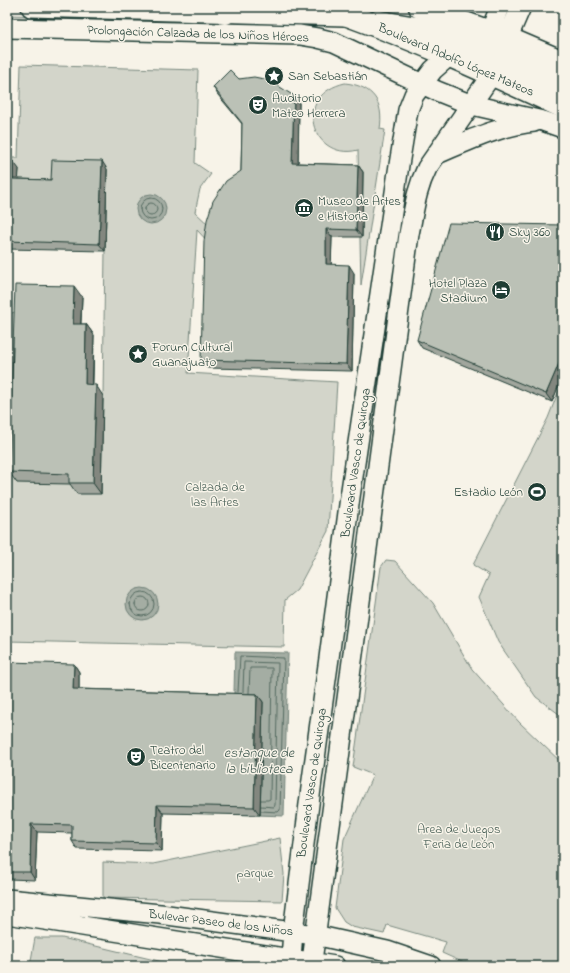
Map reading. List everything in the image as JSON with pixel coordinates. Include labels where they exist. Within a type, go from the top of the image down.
[{"type":"main road","name":"Boulevard Adolfo López Mateos","points":[[325,7],[449,56],[498,50],[563,62]]},
{"type":"main road","name":"Boulevard Adolfo López Mateos","points":[[420,7],[498,50],[563,107]]},
{"type":"main road","points":[[432,29],[470,45],[498,50],[563,84]]},
{"type":"street","name":"Prolongación Calzada de los Niños Héroes","points":[[31,7],[230,10],[351,16],[432,29],[498,50]]},
{"type":"street","name":"Boulevard Vasco de Quiroga","points":[[498,50],[500,7]]},
{"type":"street","name":"Boulevard Vasco de Quiroga","points":[[312,961],[410,234],[420,182],[437,154],[472,105],[498,50],[521,7]]},
{"type":"street","name":"Prolongación Calzada de los Niños Héroes","points":[[7,28],[300,36],[318,38],[350,49],[448,96],[472,105],[543,121],[563,128]]},
{"type":"street","name":"Boulevard Vasco de Quiroga","points":[[291,958],[312,780],[330,658],[350,497],[408,110],[414,94],[433,70],[449,56],[470,45]]},
{"type":"street","points":[[437,154],[490,132],[517,124],[543,121]]},
{"type":"street","name":"Bulevar Paseo de los Niños","points":[[7,899],[160,914],[315,935],[387,951],[431,966]]},
{"type":"street","name":"Bulevar Paseo de los Niños","points":[[7,914],[312,961],[335,966]]},
{"type":"green space","points":[[7,15],[189,19],[7,20]]},
{"type":"green space","name":"Calzada de las Artes","points":[[21,65],[198,70],[195,163],[211,174],[200,189],[195,212],[212,228],[210,244],[197,230],[188,373],[337,382],[328,531],[297,590],[285,600],[284,647],[7,641],[7,315],[22,309],[18,483],[103,396],[107,170],[56,204],[18,187],[7,168],[7,158],[18,158]]},
{"type":"green space","points":[[345,83],[363,88],[374,97],[378,103],[380,111],[380,129],[385,130],[361,285],[358,150],[342,151],[329,146],[320,138],[314,126],[313,113],[318,101],[328,90]]},
{"type":"green space","name":"Estadio León","points":[[563,380],[563,717],[536,697],[498,642],[479,597],[489,575],[473,565],[548,418]]},
{"type":"green space","name":"Area de Juegos Feria de León","points":[[386,560],[395,561],[433,603],[472,669],[519,722],[563,764],[563,966],[471,966],[442,953],[446,942],[387,925],[384,934],[352,927],[344,922],[335,908],[344,839],[373,775],[353,767],[381,567]]},
{"type":"green space","name":"parque","points":[[280,838],[284,874],[282,901],[103,898],[103,862],[153,864]]},
{"type":"green space","points":[[35,938],[62,938],[185,966],[30,966]]},
{"type":"water","points":[[151,194],[162,198],[166,209],[162,220],[151,224],[140,220],[136,209],[140,198]]},
{"type":"water","points":[[139,588],[145,588],[155,595],[158,604],[157,610],[151,617],[145,620],[139,620],[129,613],[126,607],[126,601],[133,591]]},
{"type":"water","name":"estanque de la biblioteca","points":[[235,652],[288,653],[284,816],[231,814]]},
{"type":"building","name":"Museo de Artes e Historia","points":[[230,70],[239,79],[254,77],[269,80],[294,96],[292,163],[358,165],[356,230],[326,229],[326,264],[349,265],[346,364],[201,360],[204,241],[207,220],[213,201],[226,181],[241,171],[242,123],[213,87]]},
{"type":"building","points":[[7,160],[13,161],[13,179],[51,180],[52,160],[102,161],[99,244],[7,241]]},
{"type":"building","name":"Hotel Plaza Stadium","points":[[449,223],[563,225],[563,354],[546,394],[417,340]]},
{"type":"building","points":[[15,285],[74,286],[73,324],[86,324],[85,384],[96,385],[93,483],[69,483],[69,474],[9,472]]},
{"type":"building","name":"Teatro del Bicentenario","points":[[8,662],[74,664],[73,689],[257,694],[254,807],[157,805],[156,843],[72,841],[72,825],[31,824],[30,872],[7,872]]},
{"type":"place","name":"San Sebastián","points":[[274,76]]},
{"type":"place","name":"Auditorio Mateo Herrera","points":[[258,105]]},
{"type":"place","name":"Museo de Artes e Historia","points":[[304,208]]},
{"type":"place","name":"Sky 360","points":[[495,232]]},
{"type":"place","name":"Hotel Plaza Stadium","points":[[501,290]]},
{"type":"place","name":"Forum Cultural Guanajuato","points":[[138,354]]},
{"type":"place","name":"Estadio León","points":[[537,492]]},
{"type":"place","name":"Teatro del Bicentenario","points":[[136,757]]}]
